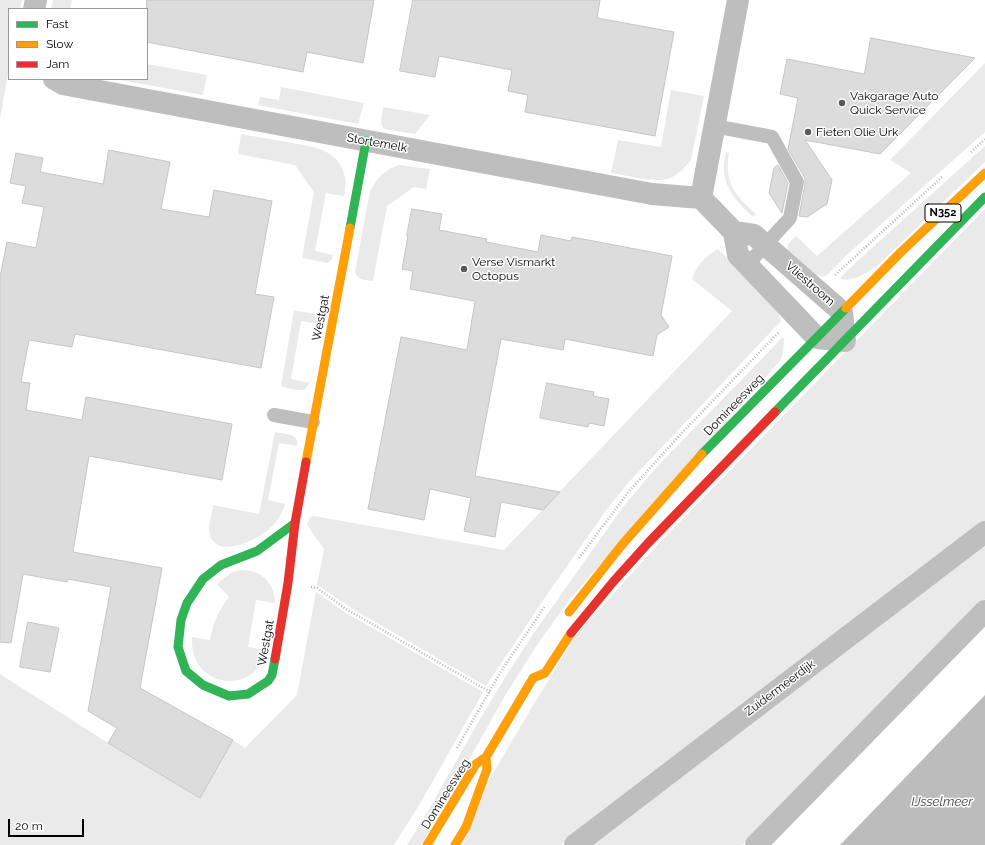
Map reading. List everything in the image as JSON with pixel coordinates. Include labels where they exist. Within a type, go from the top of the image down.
[{"type":"main road","name":"Westgat","points":[[295,523],[257,551],[221,565],[203,579],[187,603],[181,620],[178,647],[186,671],[203,685],[229,696],[248,694],[268,681],[272,675],[288,583],[295,523],[366,141]]},
{"type":"main road","name":"Domineesweg","points":[[565,618],[616,552],[677,481],[901,252],[985,173]]},
{"type":"main road","name":"Domineesweg","points":[[428,845],[476,764],[486,757],[533,678],[545,673],[580,623],[613,582],[649,542],[985,198]]},
{"type":"main road","points":[[533,665],[533,678]]},
{"type":"main road","name":"Domineesweg","points":[[455,845],[466,827],[487,769],[486,757]]},
{"type":"street","points":[[738,0],[701,198],[734,232],[738,255],[817,338],[845,341]]},
{"type":"street","name":"Stortemelk","points":[[56,80],[63,84],[73,86],[652,194],[701,198]]},
{"type":"street","name":"Vliestroom","points":[[734,232],[754,235],[842,312],[845,341]]},
{"type":"street","name":"Zuidermeerdijk","points":[[575,845],[985,532]]},
{"type":"street","points":[[756,845],[985,611]]},
{"type":"lane","points":[[714,126],[772,137],[797,182],[790,218],[747,265]]},
{"type":"lane","points":[[274,415],[314,422]]},
{"type":"path","points":[[968,155],[985,139]]},
{"type":"path","points":[[832,278],[870,241],[945,175]]},
{"type":"path","points":[[318,588],[346,608],[490,692]]},
{"type":"shaded area","points":[[0,0],[22,0],[20,8],[8,8],[8,75],[0,119]]},
{"type":"shaded area","points":[[53,0],[72,0],[70,8],[51,8]]},
{"type":"shaded area","points":[[985,63],[985,132],[824,277],[815,275],[788,251],[788,244],[796,236],[817,256],[911,173],[890,160]]},
{"type":"shaded area","points":[[148,64],[207,75],[203,95],[120,80],[148,80]]},
{"type":"shaded area","points":[[281,87],[364,103],[358,124],[258,105],[260,97],[279,100]]},
{"type":"shaded area","points":[[671,90],[704,96],[691,160],[677,174],[671,178],[662,180],[611,173],[618,140],[661,147]]},
{"type":"shaded area","points":[[383,107],[430,115],[415,134],[384,129],[381,123]]},
{"type":"shaded area","points":[[241,134],[318,148],[332,155],[338,161],[345,177],[344,196],[326,193],[315,251],[333,255],[332,259],[328,263],[302,258],[314,192],[295,165],[238,154]]},
{"type":"shaded area","points":[[985,146],[985,162],[877,266],[855,278],[846,280],[841,279],[841,277],[852,266]]},
{"type":"shaded area","points":[[726,152],[729,153],[728,172],[732,187],[742,201],[756,214],[753,217],[739,203],[729,189],[724,172]]},
{"type":"shaded area","points":[[399,165],[430,169],[426,189],[414,187],[387,206],[373,281],[362,279],[358,277],[355,272],[370,191],[382,175],[389,169]]},
{"type":"shaded area","points":[[985,209],[985,522],[561,845],[463,845],[490,778],[576,635],[663,539]]},
{"type":"shaded area","points":[[718,249],[765,295],[779,314],[781,321],[628,483],[607,509],[546,596],[486,686],[358,612],[317,585],[324,549],[307,525],[310,517],[314,516],[504,550],[732,311],[692,279],[696,269],[702,261]]},
{"type":"shaded area","points":[[294,310],[319,315],[322,319],[320,324],[301,321],[291,379],[310,383],[303,390],[281,386]]},
{"type":"shaded area","points":[[782,338],[784,338],[783,354],[780,361],[569,600],[537,645],[506,694],[421,845],[407,845],[511,668],[538,627],[623,507],[654,470]]},
{"type":"shaded area","points":[[275,432],[294,436],[297,442],[297,446],[279,443],[268,500],[285,504],[281,514],[269,529],[254,539],[235,546],[225,547],[217,545],[212,539],[209,529],[213,505],[259,514]]},
{"type":"shaded area","points":[[985,541],[985,599],[742,845],[586,845]]},
{"type":"shaded area","points":[[239,570],[247,570],[260,574],[265,578],[272,589],[275,603],[256,600],[248,647],[266,650],[260,665],[251,675],[238,680],[225,681],[212,677],[201,668],[194,655],[192,637],[210,640],[216,617],[229,597],[217,584],[231,573]]},
{"type":"shaded area","points":[[316,592],[348,614],[483,692],[421,802],[394,845],[0,845],[0,674],[108,743],[200,798],[233,740],[245,748],[297,695]]},
{"type":"water","name":"IJsselmeer","points":[[985,695],[985,845],[840,845]]},
{"type":"building","points":[[147,0],[374,0],[363,63],[307,52],[303,72],[148,42]]},
{"type":"building","points":[[413,0],[600,0],[597,18],[674,32],[655,136],[525,112],[528,95],[508,91],[512,70],[439,56],[435,77],[400,71]]},
{"type":"building","points":[[871,38],[975,58],[880,154],[805,140],[832,180],[827,204],[807,217],[799,216],[805,178],[788,149],[798,98],[780,94],[787,59],[864,74]]},
{"type":"building","points":[[109,150],[170,162],[161,209],[209,217],[214,190],[272,201],[255,294],[274,297],[261,368],[75,334],[72,347],[29,340],[21,382],[30,383],[26,410],[82,420],[86,397],[232,424],[222,480],[89,456],[73,552],[162,568],[140,688],[233,740],[200,798],[108,743],[117,728],[88,711],[111,587],[68,579],[67,582],[23,574],[11,643],[0,642],[0,277],[7,242],[36,248],[44,207],[22,203],[26,186],[10,183],[16,153],[43,158],[40,172],[103,184]]},
{"type":"building","points":[[778,165],[788,183],[782,213],[769,193],[774,168]]},
{"type":"building","points":[[412,209],[442,214],[439,230],[487,239],[486,242],[538,252],[541,235],[571,241],[572,237],[672,256],[661,315],[669,327],[657,335],[653,356],[565,339],[563,350],[501,339],[475,476],[560,492],[543,510],[501,502],[495,537],[464,531],[471,498],[430,489],[424,520],[368,509],[401,337],[467,350],[475,301],[410,289],[413,271],[402,269]]},
{"type":"building","points":[[547,383],[594,392],[593,396],[609,399],[604,426],[589,423],[588,427],[540,418]]},
{"type":"building","points":[[28,622],[59,628],[50,672],[20,667]]},
{"type":"traffic: fast","points":[[350,228],[366,141]]},
{"type":"traffic: fast","points":[[775,412],[985,197]]},
{"type":"traffic: fast","points":[[702,454],[846,308]]},
{"type":"traffic: fast","points":[[275,659],[272,675],[268,681],[248,694],[229,696],[203,685],[186,671],[178,647],[181,620],[187,603],[203,579],[221,565],[257,551],[295,523]]},
{"type":"traffic: slow","points":[[846,308],[901,252],[985,173]]},
{"type":"traffic: slow","points":[[306,462],[350,228]]},
{"type":"traffic: slow","points":[[569,612],[621,546],[702,454]]},
{"type":"traffic: slow","points":[[427,845],[476,764],[486,757],[533,678],[545,673],[571,633]]},
{"type":"traffic: slow","points":[[455,845],[466,827],[487,769],[486,758]]},
{"type":"traffic: jam","points":[[571,633],[613,582],[649,542],[775,412]]},
{"type":"traffic: jam","points":[[275,659],[288,583],[295,523],[306,462]]},
{"type":"place","name":"Vakgarage Auto Quick Service","points":[[842,103]]},
{"type":"place","name":"Fieten Olie Urk","points":[[808,132]]},
{"type":"place","name":"Verse Vismarkt Octopus","points":[[464,269]]}]
